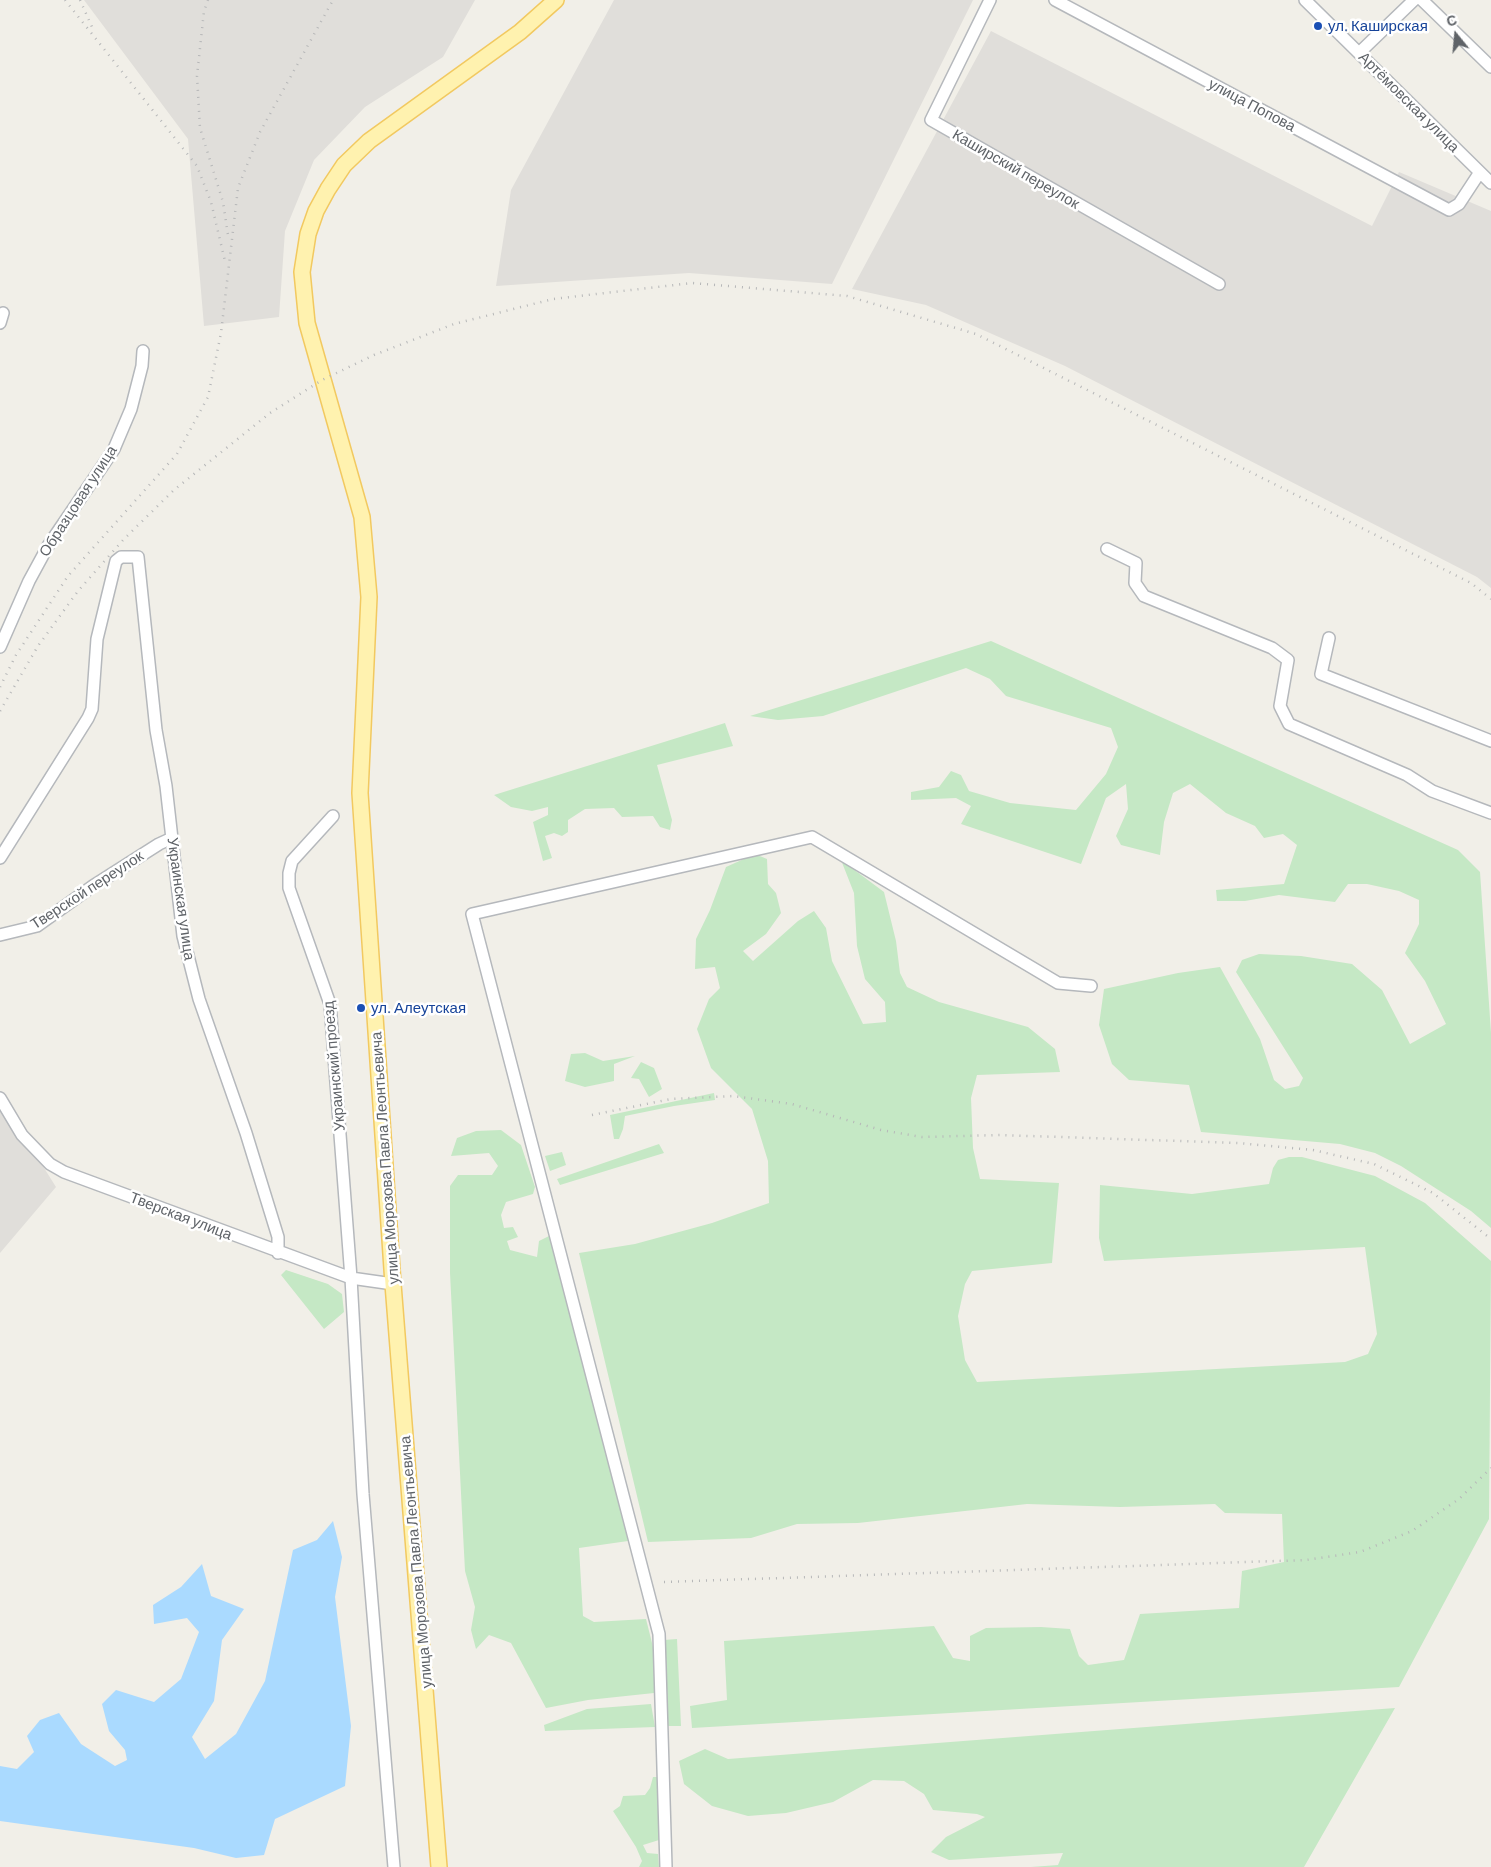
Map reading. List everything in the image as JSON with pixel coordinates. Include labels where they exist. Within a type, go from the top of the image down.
[{"type":"main road","name":"улица Морозова Павла Леонтьевича","points":[[439,1867],[393,1284],[360,794],[369,597],[362,517],[307,323],[302,290],[304,255],[316,211],[344,165],[369,141],[520,32],[556,0]]},
{"type":"street","name":"Каширский переулок","points":[[990,0],[930,120],[1219,284]]},
{"type":"street","name":"улица Попова","points":[[1055,0],[1449,210],[1459,204],[1480,172]]},
{"type":"street","name":"Артёмовская улица","points":[[1305,0],[1491,183]]},
{"type":"street","points":[[1359,53],[1414,0]]},
{"type":"street","points":[[1422,0],[1491,67]]},
{"type":"street","name":"Образцовая улица","points":[[0,647],[28,580],[48,546],[114,450],[132,409],[142,366],[143,350]]},
{"type":"street","points":[[1107,549],[1136,563],[1135,583],[1144,596],[1272,648],[1288,660],[1280,706],[1289,724],[1407,775],[1432,791],[1491,813]]},
{"type":"street","name":"Украинская улица","points":[[0,858],[91,713],[97,639],[116,561],[121,557],[136,556],[140,563],[156,730],[166,786],[183,936],[199,999],[246,1133],[278,1237],[278,1253]]},
{"type":"street","points":[[1329,638],[1321,674],[1491,741]]},
{"type":"street","name":"Украинский проезд","points":[[333,816],[292,861],[289,873],[289,888],[330,1004],[351,1278],[363,1494],[394,1867]]},
{"type":"street","points":[[666,1867],[659,1634],[472,914],[812,836],[1058,983],[1092,986]]},
{"type":"street","name":"Тверской переулок","points":[[0,935],[37,926],[93,886],[159,844],[172,838]]},
{"type":"street","name":"Тверская улица","points":[[0,1098],[22,1135],[50,1164],[64,1172],[278,1253],[351,1278],[393,1284]]},
{"type":"shaded area","points":[[84,0],[475,0],[443,57],[365,107],[314,160],[285,231],[279,317],[204,326],[188,139]]},
{"type":"shaded area","points":[[614,0],[973,0],[832,284],[689,273],[496,286],[511,190]]},
{"type":"shaded area","points":[[991,31],[1372,226],[1399,172],[1491,211],[1491,588],[1477,577],[1065,366],[926,305],[852,289]]},
{"type":"shaded area","points":[[0,1098],[56,1187],[0,1253]]},
{"type":"green space","points":[[991,641],[1458,850],[1480,872],[1491,1033],[1491,1228],[1471,1211],[1401,1166],[1375,1153],[1340,1144],[1201,1132],[1189,1085],[1129,1080],[1112,1064],[1099,1025],[1104,989],[1178,973],[1220,967],[1260,1039],[1274,1080],[1285,1089],[1299,1086],[1303,1078],[1236,972],[1242,960],[1259,954],[1301,956],[1352,964],[1382,990],[1410,1044],[1446,1024],[1425,981],[1405,953],[1419,924],[1419,900],[1399,891],[1367,884],[1348,884],[1335,902],[1279,895],[1245,901],[1217,901],[1216,890],[1284,884],[1297,845],[1283,834],[1264,838],[1255,826],[1226,813],[1190,784],[1173,793],[1164,822],[1160,855],[1121,845],[1116,836],[1128,809],[1126,784],[1106,798],[1081,864],[961,824],[971,806],[956,798],[911,800],[911,792],[939,787],[951,771],[961,775],[969,791],[1010,803],[1076,810],[1106,774],[1118,747],[1111,728],[1006,696],[990,679],[966,668],[823,716],[778,720],[750,716]]},
{"type":"green space","points":[[725,723],[733,746],[657,765],[672,820],[670,830],[660,827],[653,816],[622,817],[614,808],[585,809],[568,820],[568,832],[562,836],[554,833],[545,836],[552,858],[543,861],[533,822],[548,815],[548,807],[532,811],[511,807],[494,795]]},
{"type":"green space","points":[[755,854],[767,859],[768,884],[776,893],[781,913],[766,934],[743,951],[753,961],[798,921],[814,911],[826,928],[832,961],[863,1024],[886,1022],[885,1002],[865,979],[857,946],[854,893],[841,860],[884,892],[896,941],[900,973],[907,987],[939,1002],[1028,1027],[1055,1049],[1060,1072],[977,1075],[971,1098],[973,1148],[980,1179],[1059,1183],[1052,1263],[972,1271],[965,1284],[958,1316],[965,1360],[977,1382],[1345,1362],[1368,1354],[1377,1334],[1365,1247],[1104,1261],[1099,1238],[1100,1185],[1192,1194],[1269,1184],[1273,1168],[1278,1160],[1289,1157],[1302,1157],[1375,1176],[1425,1203],[1491,1261],[1489,1519],[1399,1687],[692,1728],[690,1706],[727,1700],[724,1641],[934,1626],[953,1658],[970,1661],[970,1636],[986,1628],[1041,1627],[1070,1629],[1079,1656],[1088,1665],[1124,1660],[1140,1614],[1239,1608],[1242,1571],[1284,1562],[1282,1514],[1225,1513],[1215,1504],[1120,1507],[1027,1504],[858,1523],[797,1524],[751,1538],[648,1542],[579,1253],[635,1244],[712,1223],[769,1203],[768,1161],[752,1109],[711,1068],[697,1029],[709,999],[720,988],[715,967],[695,969],[696,939],[710,910],[726,867]]},
{"type":"green space","points":[[585,1053],[603,1061],[635,1056],[614,1064],[614,1081],[585,1087],[565,1081],[571,1054]]},
{"type":"green space","points":[[641,1062],[654,1068],[662,1089],[649,1097],[639,1079],[631,1078]]},
{"type":"green space","points":[[714,1093],[715,1100],[625,1116],[619,1139],[614,1139],[610,1115]]},
{"type":"green space","points":[[501,1130],[521,1145],[535,1187],[533,1194],[506,1202],[501,1215],[504,1228],[513,1227],[518,1237],[507,1241],[510,1250],[537,1257],[539,1241],[549,1236],[592,1390],[628,1541],[579,1548],[583,1616],[594,1622],[646,1619],[654,1651],[654,1693],[588,1700],[546,1708],[511,1643],[489,1635],[476,1649],[471,1630],[475,1607],[465,1571],[450,1273],[450,1186],[458,1175],[492,1175],[498,1166],[489,1153],[451,1156],[457,1138],[476,1131]]},
{"type":"green space","points":[[659,1144],[664,1153],[560,1185],[557,1179]]},
{"type":"green space","points":[[562,1152],[566,1165],[550,1171],[545,1156]]},
{"type":"green space","points":[[286,1270],[328,1284],[342,1294],[344,1312],[324,1329],[281,1275]]},
{"type":"green space","points":[[677,1639],[681,1726],[667,1726],[664,1640]]},
{"type":"green space","points":[[651,1704],[655,1727],[545,1731],[544,1725],[587,1709]]},
{"type":"green space","points":[[1395,1708],[1304,1867],[1031,1867],[1058,1865],[1063,1853],[949,1860],[931,1852],[946,1837],[985,1817],[977,1814],[933,1810],[924,1794],[904,1781],[873,1780],[833,1802],[786,1813],[748,1816],[712,1806],[684,1784],[679,1761],[705,1749],[728,1759]]},
{"type":"green space","points":[[653,1777],[660,1777],[659,1840],[643,1845],[647,1853],[658,1854],[659,1867],[639,1867],[642,1861],[636,1847],[613,1811],[620,1806],[623,1796],[645,1795],[650,1788]]},
{"type":"water","points":[[333,1521],[342,1557],[335,1597],[351,1726],[345,1786],[275,1819],[264,1855],[236,1858],[194,1848],[0,1821],[0,1766],[17,1769],[34,1752],[27,1736],[40,1720],[59,1713],[81,1744],[115,1766],[127,1760],[125,1750],[109,1731],[102,1704],[116,1690],[154,1702],[181,1679],[199,1632],[187,1618],[154,1624],[153,1605],[181,1587],[202,1564],[211,1596],[244,1609],[222,1640],[214,1701],[192,1737],[205,1759],[236,1734],[265,1681],[293,1550],[317,1540]]},
{"type":"railway","points":[[65,0],[197,166],[211,202],[225,261]]},
{"type":"railway","points":[[80,0],[92,27]]},
{"type":"railway","points":[[208,0],[204,11],[197,76],[200,128],[223,202],[228,235]]},
{"type":"railway","points":[[0,687],[16,655],[68,576],[177,454],[208,397],[221,333],[238,188],[260,132],[333,0]]},
{"type":"railway","points":[[0,711],[38,646],[78,591],[124,539],[174,490],[270,413],[322,380],[374,355],[454,324],[553,299],[692,283],[847,296],[976,334],[1471,583],[1491,599]]},
{"type":"railway","points":[[592,1115],[671,1099],[733,1096],[792,1104],[881,1130],[922,1137],[1000,1135],[1238,1143],[1313,1150],[1374,1164],[1433,1193],[1491,1239]]},
{"type":"railway","points":[[664,1582],[1306,1560],[1360,1552],[1412,1531],[1459,1499],[1491,1468]]},
{"type":"place","name":"ул. Каширская","points":[[1318,26]]},
{"type":"place","name":"ул. Алеутская","points":[[361,1008]]}]
